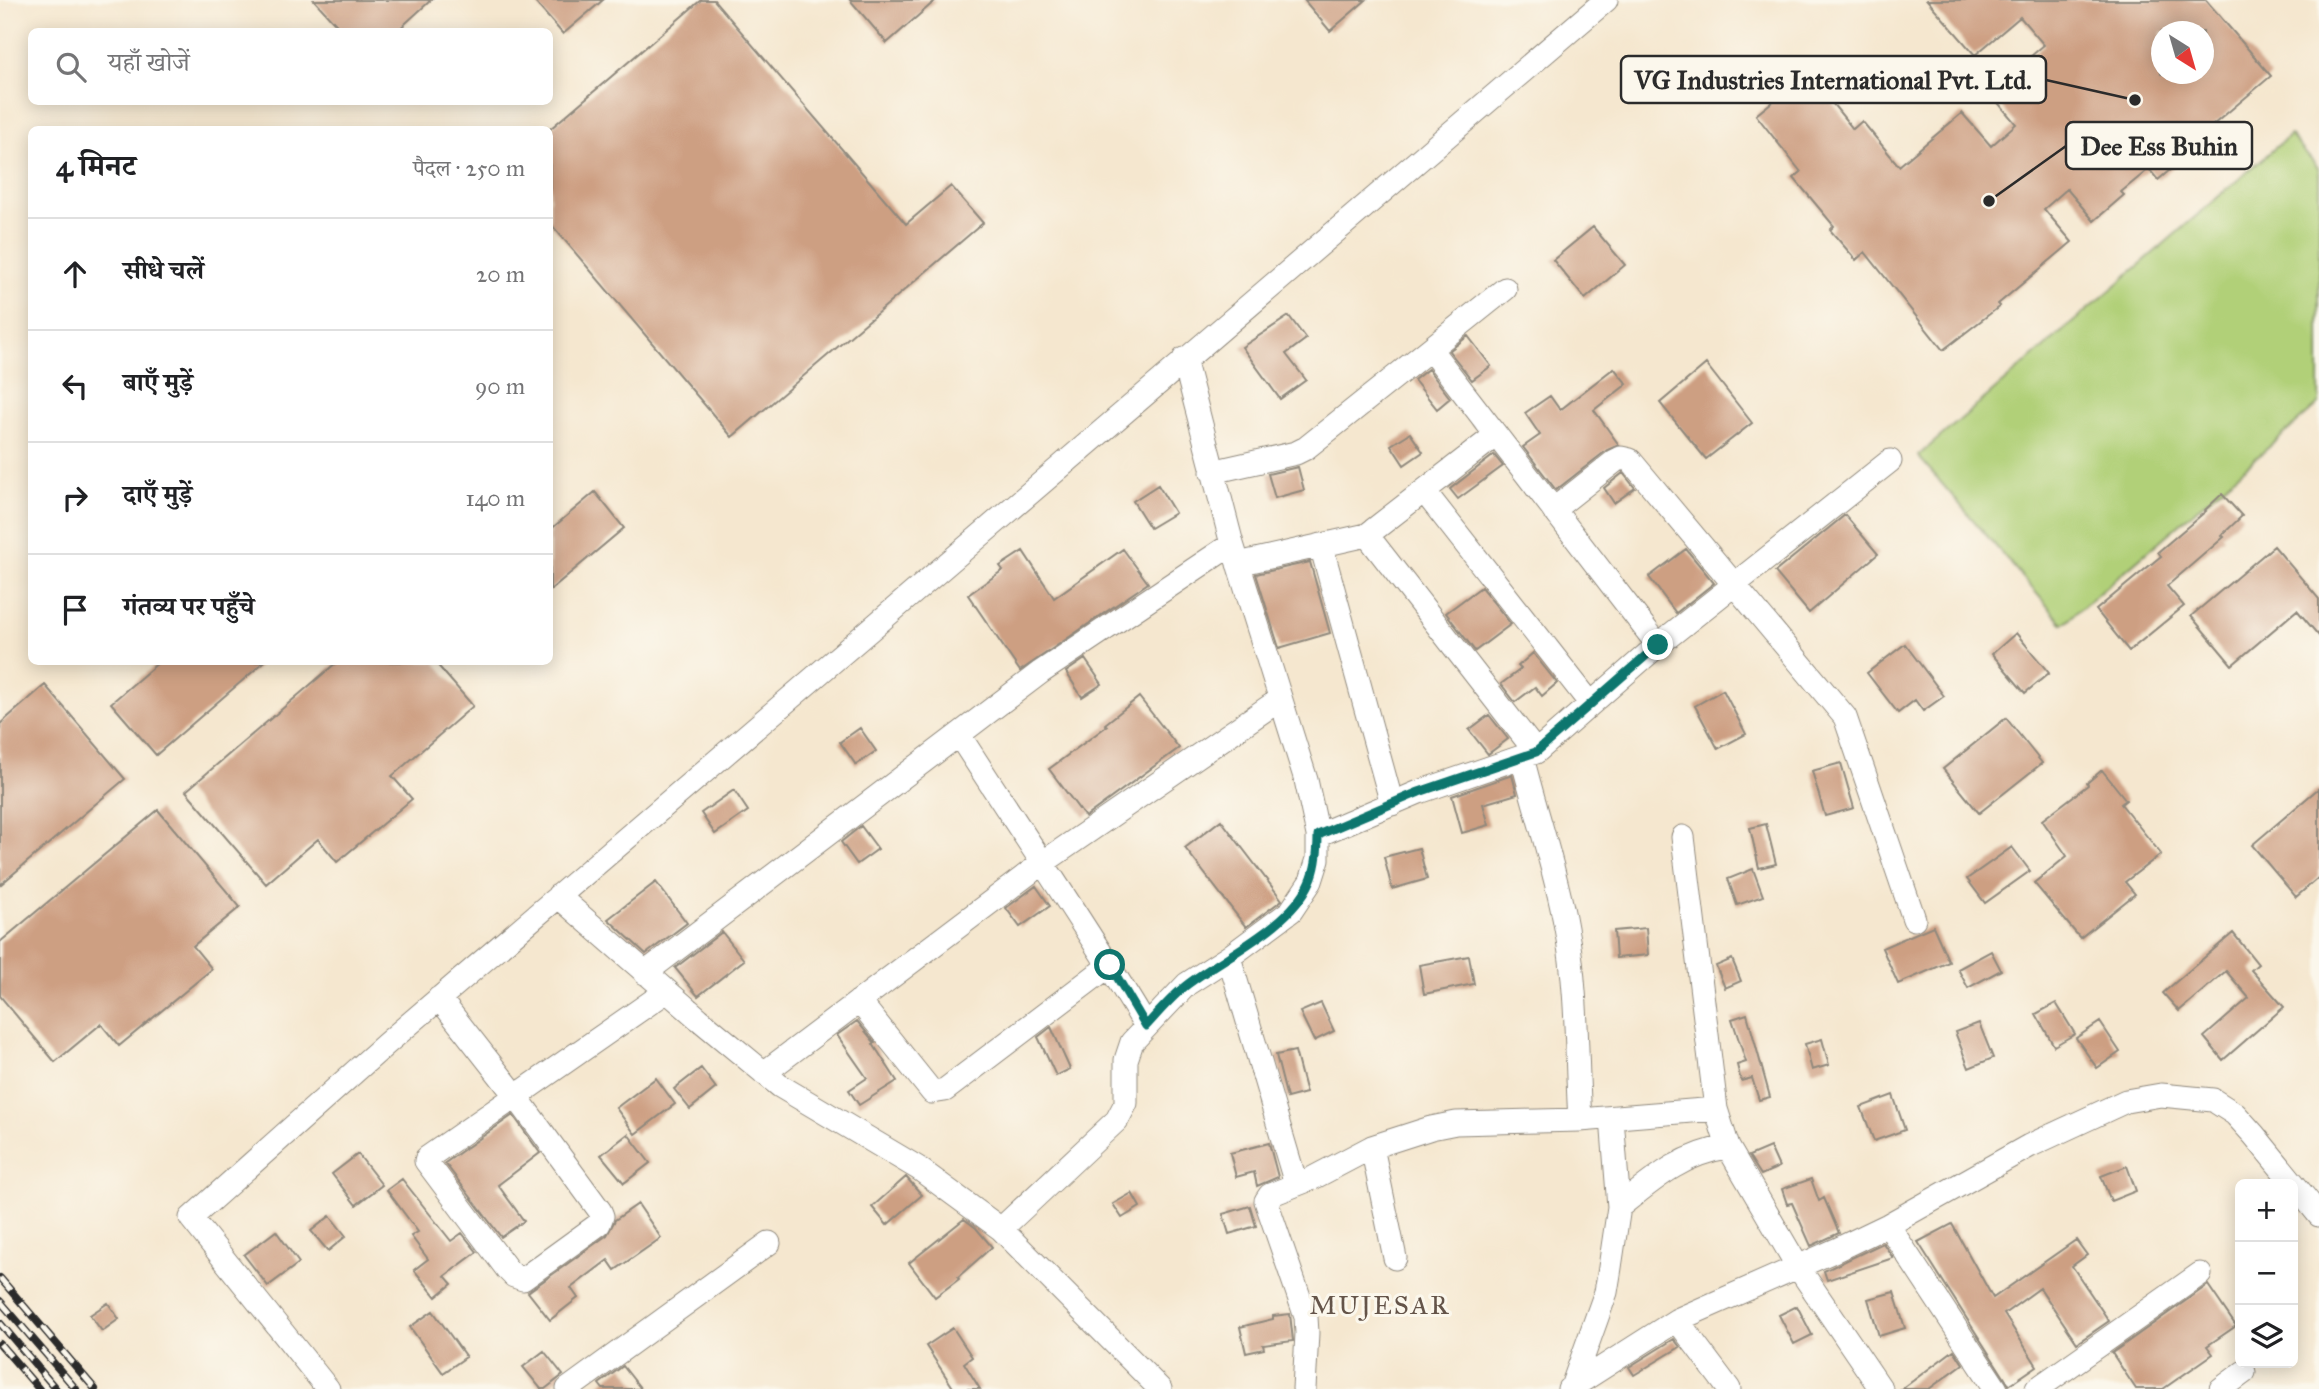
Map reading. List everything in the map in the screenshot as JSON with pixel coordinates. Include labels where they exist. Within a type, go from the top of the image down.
[{"type":"street","points":[[328,1389],[191,1218],[439,998],[1605,0]]},
{"type":"street","points":[[1212,472],[1296,453],[1306,448],[1505,289]]},
{"type":"street","points":[[1430,349],[1658,645]]},
{"type":"street","points":[[1000,1229],[1117,1120],[1126,1103],[1126,1060],[1132,1042],[1187,985],[1230,957],[1291,911],[1311,881],[1318,859],[1318,835],[1306,780],[1235,554],[1184,359]]},
{"type":"street","points":[[646,973],[1041,672],[1235,554],[1321,545],[1367,535],[1496,435]]},
{"type":"street","points":[[1553,510],[1615,461],[1621,458],[1630,460],[1845,717],[1914,919]]},
{"type":"street","points":[[1318,835],[1392,804],[1529,755],[1658,645],[1890,461]]},
{"type":"street","points":[[1424,491],[1591,704]]},
{"type":"street","points":[[1367,535],[1529,755],[1567,931],[1580,1120]]},
{"type":"street","points":[[1321,545],[1392,804]]},
{"type":"street","points":[[764,1073],[1041,864],[1279,700]]},
{"type":"street","points":[[959,734],[1041,864],[1110,965],[1146,1026]]},
{"type":"street","points":[[1683,837],[1716,1109],[1728,1147],[1798,1266],[1881,1389]]},
{"type":"street","points":[[558,896],[780,1086],[918,1168],[1000,1229],[1160,1389]]},
{"type":"street","points":[[1230,957],[1296,1184]]},
{"type":"street","points":[[859,1001],[932,1092],[938,1092],[945,1090],[1110,965]]},
{"type":"street","points":[[439,998],[515,1095],[597,1206],[601,1216],[599,1224],[523,1279],[514,1276],[507,1269],[426,1161],[430,1154],[515,1095],[667,991]]},
{"type":"street","points":[[1570,1388],[1678,1320],[1888,1225],[2029,1146],[2126,1101],[2161,1095],[2213,1100],[2235,1114],[2255,1135],[2319,1215]]},
{"type":"street","points":[[1304,1389],[1306,1317],[1266,1201],[1270,1195],[1329,1171],[1372,1147],[1456,1123],[1580,1120],[1716,1109]]},
{"type":"street","points":[[1570,1388],[1606,1292],[1619,1207],[1612,1118]]},
{"type":"street","points":[[1372,1147],[1395,1258]]},
{"type":"street","points":[[1619,1207],[1686,1159],[1707,1150],[1728,1147]]},
{"type":"street","points":[[1888,1225],[1996,1389]]},
{"type":"street","points":[[568,1389],[769,1243]]},
{"type":"street","points":[[2037,1389],[2200,1274]]},
{"type":"street","points":[[1678,1320],[1728,1389]]},
{"type":"street","points":[[2221,1389],[2244,1372]]},
{"type":"green space","points":[[2290,135],[2319,169],[2319,404],[2063,624],[1918,456]]},
{"type":"building","points":[[314,0],[431,0],[400,28],[339,28]]},
{"type":"building","points":[[533,0],[603,0],[563,34]]},
{"type":"building","points":[[701,0],[714,0],[906,224],[951,186],[983,223],[732,437],[553,227],[553,126]]},
{"type":"building","points":[[850,0],[936,0],[887,43]]},
{"type":"building","points":[[1304,0],[1366,0],[1330,31]]},
{"type":"building","points":[[1927,0],[2206,0],[2271,76],[2206,131],[2210,136],[2158,180],[2149,169],[2121,192],[2124,195],[2094,221],[2067,189],[2044,209],[2072,242],[1998,304],[2000,306],[1943,350],[1865,252],[1856,260],[1830,230],[1834,226],[1794,178],[1801,172],[1756,115],[1808,73],[1853,129],[1862,121],[1899,166],[1962,113],[1991,146],[2016,124],[1989,92],[2044,45],[2020,17],[1975,55]]},
{"type":"building","points":[[1593,227],[1625,265],[1585,299],[1553,260]]},
{"type":"building","points":[[1289,316],[1306,339],[1286,354],[1306,380],[1280,399],[1242,347]]},
{"type":"building","points":[[1468,336],[1491,366],[1472,380],[1449,351]]},
{"type":"building","points":[[1706,364],[1752,423],[1706,459],[1660,403]]},
{"type":"building","points":[[1614,368],[1627,384],[1594,410],[1619,445],[1607,450],[1556,490],[1523,447],[1540,435],[1525,413],[1550,396],[1560,410]]},
{"type":"building","points":[[1428,369],[1450,398],[1437,409],[1414,380]]},
{"type":"building","points":[[1410,433],[1423,452],[1404,465],[1391,445]]},
{"type":"building","points":[[1494,455],[1503,466],[1458,499],[1450,489]]},
{"type":"building","points":[[1298,467],[1304,490],[1275,498],[1268,474]]},
{"type":"building","points":[[1623,473],[1635,488],[1614,503],[1604,488]]},
{"type":"building","points":[[1158,485],[1175,513],[1150,528],[1133,501]]},
{"type":"building","points":[[595,492],[624,528],[553,587],[553,527]]},
{"type":"building","points":[[2222,494],[2242,516],[2222,535],[2224,537],[2167,586],[2184,606],[2129,651],[2096,610],[2161,556],[2158,552]]},
{"type":"building","points":[[1845,515],[1878,554],[1809,613],[1775,572]]},
{"type":"building","points":[[2274,546],[2319,599],[2319,636],[2297,610],[2232,665],[2191,616]]},
{"type":"building","points":[[1123,549],[1148,583],[1020,671],[968,595],[1003,570],[1000,566],[1023,551],[1054,598]]},
{"type":"building","points":[[1686,549],[1714,583],[1676,613],[1649,577]]},
{"type":"building","points":[[1310,562],[1330,633],[1279,648],[1256,574]]},
{"type":"building","points":[[1481,587],[1511,624],[1475,651],[1446,613]]},
{"type":"building","points":[[2016,633],[2049,673],[2025,693],[1992,654]]},
{"type":"building","points":[[1905,644],[1944,696],[1923,711],[1915,700],[1898,713],[1867,673]]},
{"type":"building","points":[[1533,653],[1557,683],[1542,696],[1535,687],[1515,702],[1501,684],[1521,669],[1518,666]]},
{"type":"building","points":[[1085,659],[1102,684],[1082,697],[1066,672]]},
{"type":"building","points":[[155,665],[261,665],[156,755],[111,703]]},
{"type":"building","points":[[333,665],[438,665],[473,706],[392,776],[412,799],[337,862],[318,839],[266,884],[186,791]]},
{"type":"building","points":[[45,685],[125,779],[0,885],[0,724]]},
{"type":"building","points":[[1723,690],[1746,734],[1718,749],[1695,706]]},
{"type":"building","points":[[1139,697],[1179,748],[1085,817],[1049,769],[1107,726],[1105,724]]},
{"type":"building","points":[[1489,715],[1508,739],[1488,754],[1469,730]]},
{"type":"building","points":[[2006,718],[2042,763],[1979,813],[1943,769]]},
{"type":"building","points":[[860,728],[876,751],[856,765],[840,742]]},
{"type":"building","points":[[1841,763],[1854,808],[1825,816],[1812,771]]},
{"type":"building","points":[[2102,770],[2126,800],[2121,804],[2161,854],[2125,882],[2135,894],[2080,938],[2034,883],[2067,856],[2042,820],[2088,785]]},
{"type":"building","points":[[1512,775],[1517,794],[1483,804],[1489,825],[1462,833],[1452,796]]},
{"type":"building","points":[[2319,788],[2319,877],[2296,897],[2252,845]]},
{"type":"building","points":[[734,790],[748,811],[715,834],[701,813]]},
{"type":"building","points":[[158,810],[240,907],[193,946],[212,969],[119,1046],[101,1024],[55,1062],[0,996],[0,942]]},
{"type":"building","points":[[1221,820],[1282,900],[1246,927],[1185,848]]},
{"type":"building","points":[[1766,824],[1776,864],[1759,868],[1750,828]]},
{"type":"building","points":[[861,826],[878,849],[857,864],[841,842]]},
{"type":"building","points":[[2012,847],[2030,871],[1985,903],[1967,879]]},
{"type":"building","points":[[1419,848],[1427,879],[1392,889],[1384,857]]},
{"type":"building","points":[[1753,869],[1763,896],[1737,905],[1728,879]]},
{"type":"building","points":[[656,882],[687,923],[646,954],[608,919]]},
{"type":"building","points":[[1036,886],[1050,906],[1020,927],[1006,908]]},
{"type":"building","points":[[1933,926],[1949,962],[1898,984],[1882,948]]},
{"type":"building","points":[[1646,928],[1648,955],[1616,958],[1614,931]]},
{"type":"building","points":[[722,932],[744,960],[698,996],[675,968]]},
{"type":"building","points":[[2233,933],[2258,964],[2251,970],[2284,1007],[2223,1060],[2204,1037],[2249,998],[2226,971],[2179,1011],[2163,993]]},
{"type":"building","points":[[1991,951],[2001,970],[1968,988],[1958,969]]},
{"type":"building","points":[[1469,956],[1474,984],[1424,994],[1419,965]]},
{"type":"building","points":[[1732,959],[1741,981],[1725,988],[1716,966]]},
{"type":"building","points":[[1321,1003],[1334,1031],[1314,1041],[1300,1012]]},
{"type":"building","points":[[2056,1003],[2075,1034],[2054,1046],[2036,1014]]},
{"type":"building","points":[[1747,1014],[1770,1097],[1759,1100],[1752,1078],[1741,1081],[1737,1065],[1746,1062],[1732,1019]]},
{"type":"building","points":[[857,1021],[875,1043],[873,1044],[897,1081],[859,1105],[849,1090],[867,1078],[837,1035]]},
{"type":"building","points":[[2100,1022],[2120,1052],[2097,1068],[2076,1038]]},
{"type":"building","points":[[1979,1023],[1993,1058],[1969,1068],[1955,1032]]},
{"type":"building","points":[[1051,1027],[1070,1069],[1056,1076],[1038,1037]]},
{"type":"building","points":[[1822,1039],[1829,1065],[1812,1070],[1805,1044]]},
{"type":"building","points":[[1295,1051],[1306,1093],[1287,1098],[1276,1055]]},
{"type":"building","points":[[701,1068],[716,1088],[690,1109],[674,1089]]},
{"type":"building","points":[[656,1078],[675,1104],[635,1134],[616,1108]]},
{"type":"building","points":[[1893,1095],[1905,1130],[1874,1141],[1861,1107]]},
{"type":"building","points":[[513,1115],[540,1153],[498,1185],[524,1221],[501,1237],[445,1163]]},
{"type":"building","points":[[628,1134],[650,1163],[624,1183],[601,1155]]},
{"type":"building","points":[[1269,1143],[1278,1177],[1257,1186],[1254,1172],[1236,1177],[1230,1153]]},
{"type":"building","points":[[1770,1147],[1779,1167],[1761,1175],[1749,1156]]},
{"type":"building","points":[[358,1154],[382,1185],[356,1205],[332,1174]]},
{"type":"building","points":[[2127,1166],[2136,1191],[2111,1201],[2101,1176]]},
{"type":"building","points":[[906,1177],[922,1195],[887,1225],[872,1207]]},
{"type":"building","points":[[402,1179],[451,1241],[462,1233],[477,1252],[445,1276],[452,1284],[436,1297],[414,1270],[428,1259],[411,1236],[418,1232],[387,1190]]},
{"type":"building","points":[[1811,1179],[1819,1201],[1824,1198],[1839,1233],[1811,1246],[1792,1203],[1787,1204],[1782,1189]]},
{"type":"building","points":[[1132,1193],[1140,1207],[1122,1218],[1113,1204]]},
{"type":"building","points":[[638,1204],[661,1238],[615,1270],[608,1260],[571,1288],[578,1298],[550,1320],[528,1292],[607,1235],[615,1220]]},
{"type":"building","points":[[1250,1206],[1256,1226],[1229,1234],[1223,1214]]},
{"type":"building","points":[[330,1216],[346,1236],[328,1251],[311,1231]]},
{"type":"building","points":[[964,1219],[976,1228],[992,1247],[958,1277],[959,1279],[935,1297],[909,1263]]},
{"type":"building","points":[[1952,1224],[1993,1298],[2076,1240],[2087,1255],[2072,1266],[2109,1321],[2077,1343],[2040,1288],[2004,1314],[2037,1366],[2009,1385],[1918,1242]]},
{"type":"building","points":[[276,1231],[299,1263],[268,1286],[244,1255]]},
{"type":"building","points":[[1883,1243],[1893,1258],[1827,1280],[1824,1271]]},
{"type":"building","points":[[2208,1285],[2235,1325],[2207,1346],[2213,1354],[2163,1389],[2136,1389],[2112,1353]]},
{"type":"building","points":[[1894,1292],[1905,1328],[1879,1336],[1868,1299]]},
{"type":"building","points":[[108,1303],[119,1319],[102,1331],[90,1315]]},
{"type":"building","points":[[1797,1306],[1812,1335],[1794,1344],[1779,1315]]},
{"type":"building","points":[[433,1311],[466,1357],[443,1373],[410,1327]]},
{"type":"building","points":[[1290,1314],[1293,1341],[1263,1345],[1264,1349],[1246,1353],[1240,1327],[1273,1319],[1273,1316]]},
{"type":"building","points":[[953,1328],[972,1357],[964,1363],[980,1389],[954,1389],[926,1346]]},
{"type":"building","points":[[1674,1339],[1680,1347],[1634,1375],[1629,1367]]},
{"type":"building","points":[[1954,1350],[1963,1364],[1929,1389],[1902,1389]]},
{"type":"building","points":[[544,1351],[563,1375],[545,1389],[541,1389],[523,1367]]},
{"type":"building","points":[[623,1366],[641,1389],[603,1389],[599,1384]]},
{"type":"railway","points":[[0,1278],[95,1389]]},
{"type":"railway","points":[[0,1301],[76,1389]]},
{"type":"railway","points":[[0,1323],[56,1389]]},
{"type":"railway","points":[[0,1344],[39,1389]]},
{"type":"place","name":"VG Industries International Pvt. Ltd.","points":[[2135,100]]},
{"type":"place","name":"Dee Ess Buhin","points":[[1989,201]]},
{"type":"district","name":"MUJESAR","points":[[1380,1305]]},
{"type":"route","points":[[1110,965],[1146,1026],[1187,985],[1230,957],[1291,911],[1311,881],[1318,859],[1318,835],[1419,792],[1536,752],[1658,645]]}]
